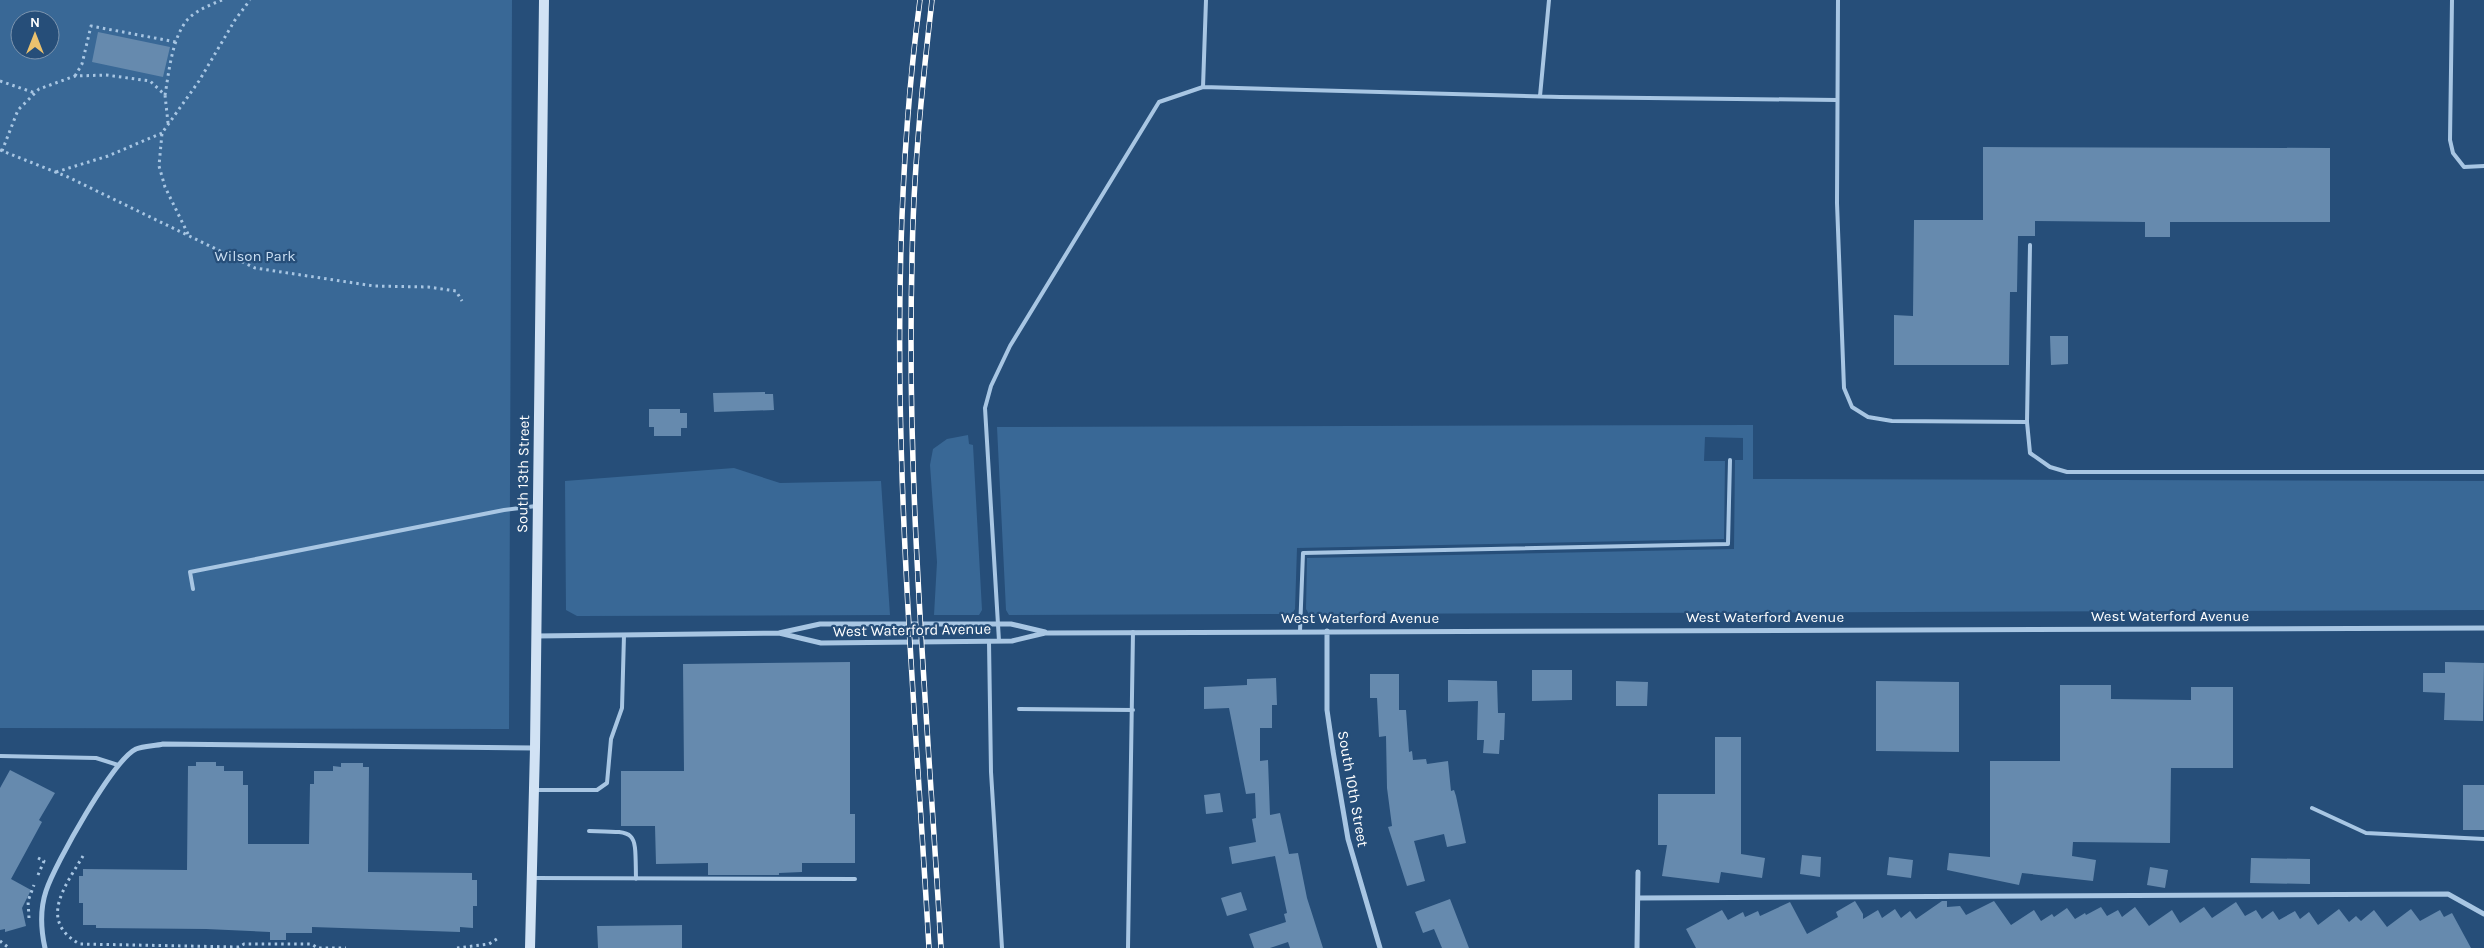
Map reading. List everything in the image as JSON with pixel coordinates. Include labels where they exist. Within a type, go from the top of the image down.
[{"type":"street","name":"South 13th Street","points":[[530,948],[535,748],[544,0]]},
{"type":"street","name":"West Waterford Avenue","points":[[779,634],[820,624],[1011,624],[1045,632],[2484,628]]},
{"type":"street","name":"South 10th Street","points":[[1327,631],[1327,710],[1339,790],[1348,839],[1380,948]]},
{"type":"street","name":"West Waterford Avenue","points":[[535,636],[779,634],[821,643],[988,642],[1012,641],[1045,632]]},
{"type":"street","points":[[45,948],[41,916],[45,892],[59,860],[118,766],[136,750],[163,744],[535,748]]},
{"type":"street","points":[[1637,948],[1638,872]]},
{"type":"street","points":[[1638,898],[2448,894],[2484,914]]},
{"type":"lane","points":[[1204,87],[1206,0]]},
{"type":"lane","points":[[1540,96],[1549,0]]},
{"type":"lane","points":[[1838,0],[1837,203],[1844,388],[1852,407],[1868,417],[1892,421],[2028,422]]},
{"type":"lane","points":[[2452,0],[2450,140],[2453,153],[2464,167],[2484,166]]},
{"type":"lane","points":[[998,641],[984,408],[991,386],[1010,346],[1159,102],[1204,87],[1540,96],[1837,100]]},
{"type":"lane","points":[[2030,245],[2028,422],[2030,453],[2050,467],[2067,472],[2484,472]]},
{"type":"lane","points":[[1300,631],[1303,553],[1728,544],[1730,460]]},
{"type":"lane","points":[[193,589],[190,572],[504,510],[538,506]]},
{"type":"lane","points":[[1128,948],[1133,632]]},
{"type":"lane","points":[[534,790],[598,790],[607,783],[611,739],[622,708],[624,635]]},
{"type":"lane","points":[[988,642],[991,772],[1002,948]]},
{"type":"lane","points":[[1019,709],[1133,710]]},
{"type":"lane","points":[[0,756],[96,758],[118,766]]},
{"type":"lane","points":[[2312,808],[2366,833],[2484,839]]},
{"type":"lane","points":[[589,831],[625,832],[632,836],[635,844],[636,879]]},
{"type":"lane","points":[[532,878],[855,879]]},
{"type":"path","points":[[168,123],[165,94],[176,42],[187,20],[205,7],[222,0]]},
{"type":"path","points":[[188,234],[165,187],[159,166],[162,133],[199,81],[235,20],[250,0]]},
{"type":"path","points":[[75,76],[82,64],[91,26],[176,42]]},
{"type":"path","points":[[165,94],[150,81],[106,75],[75,76],[39,88],[18,110],[1,150],[56,172],[188,234],[255,268],[374,286],[428,286],[456,291],[462,301]]},
{"type":"path","points":[[0,81],[35,93]]},
{"type":"path","points":[[56,172],[108,156],[162,133]]},
{"type":"path","points":[[83,856],[62,891],[57,909],[63,931],[69,938],[80,944],[239,947],[244,944],[277,946],[311,944],[318,948],[346,948]]},
{"type":"path","points":[[457,948],[489,944],[500,937]]},
{"type":"path","points":[[0,941],[9,948]]},
{"type":"green space","name":"Wilson Park","points":[[0,0],[512,0],[509,729],[0,728]]},
{"type":"green space","points":[[1753,425],[1753,479],[2484,481],[2484,610],[1309,614],[1306,609],[1307,558],[1734,549],[1735,460],[1743,460],[1743,438],[1705,437],[1704,461],[1725,461],[1724,539],[1297,548],[1295,609],[1292,614],[1009,615],[1006,610],[997,427]]},
{"type":"green space","points":[[968,435],[969,444],[973,445],[982,610],[979,615],[934,615],[937,562],[930,465],[933,449],[947,439]]},
{"type":"green space","points":[[734,468],[780,483],[881,481],[890,615],[577,616],[566,610],[565,481]]},
{"type":"building","points":[[98,32],[170,47],[163,77],[92,62]]},
{"type":"building","points":[[1983,147],[2330,148],[2330,222],[2170,222],[2170,237],[2145,237],[2145,222],[2035,221],[2035,236],[2018,236],[2017,292],[2010,292],[2009,365],[1894,365],[1894,315],[1913,316],[1914,220],[1983,220]]},
{"type":"building","points":[[2050,336],[2068,336],[2068,364],[2051,365]]},
{"type":"building","points":[[765,392],[765,394],[773,394],[774,410],[714,412],[713,393]]},
{"type":"building","points":[[649,409],[680,409],[680,413],[687,413],[687,428],[681,428],[681,436],[654,436],[654,427],[649,427]]},
{"type":"building","points":[[850,662],[850,814],[855,814],[855,863],[802,863],[802,872],[779,873],[779,875],[708,875],[708,863],[656,864],[655,826],[621,826],[621,771],[684,771],[683,664]]},
{"type":"building","points":[[2445,662],[2484,663],[2483,721],[2444,720],[2445,693],[2423,692],[2423,673],[2445,673]]},
{"type":"building","points":[[1532,670],[1572,670],[1572,700],[1532,701]]},
{"type":"building","points":[[1370,674],[1399,674],[1399,710],[1406,710],[1409,752],[1412,751],[1413,760],[1426,759],[1427,764],[1448,761],[1451,791],[1454,790],[1456,796],[1466,843],[1447,847],[1444,834],[1414,841],[1425,881],[1407,886],[1388,827],[1392,826],[1387,788],[1386,736],[1379,737],[1377,698],[1370,698]]},
{"type":"building","points":[[1276,678],[1277,705],[1272,705],[1272,728],[1260,728],[1260,761],[1268,760],[1270,815],[1280,813],[1289,854],[1298,853],[1307,898],[1323,948],[1290,948],[1288,942],[1270,948],[1254,948],[1249,934],[1286,922],[1284,914],[1287,913],[1275,856],[1232,864],[1229,847],[1256,842],[1252,819],[1256,818],[1255,793],[1246,794],[1229,708],[1204,709],[1204,687],[1247,685],[1247,679]]},
{"type":"building","points":[[1448,680],[1497,681],[1498,713],[1505,713],[1504,740],[1500,740],[1499,754],[1483,753],[1484,740],[1477,740],[1478,701],[1448,702]]},
{"type":"building","points":[[1616,681],[1648,682],[1647,706],[1616,706]]},
{"type":"building","points":[[1876,681],[1959,682],[1959,752],[1876,751]]},
{"type":"building","points":[[2060,685],[2111,685],[2111,699],[2191,700],[2191,687],[2233,687],[2233,768],[2171,768],[2170,843],[2073,842],[2072,856],[2096,860],[2093,881],[2022,873],[2019,885],[1947,870],[1949,853],[1990,857],[1990,761],[2060,761]]},
{"type":"building","points":[[1715,737],[1741,737],[1741,854],[1765,858],[1762,878],[1721,872],[1719,883],[1662,876],[1667,845],[1658,845],[1658,794],[1715,794]]},
{"type":"building","points":[[196,762],[216,762],[216,766],[224,766],[224,771],[243,771],[243,785],[248,785],[248,844],[309,844],[310,784],[314,784],[314,771],[333,771],[333,766],[341,767],[341,763],[363,763],[363,767],[369,767],[368,872],[472,873],[472,880],[477,880],[477,906],[473,906],[473,928],[460,927],[460,932],[312,927],[312,933],[286,933],[286,940],[270,940],[270,932],[206,929],[96,928],[96,925],[83,925],[83,903],[79,903],[79,876],[83,876],[83,869],[187,870],[188,766],[196,766]]},
{"type":"building","points":[[10,770],[55,793],[39,820],[42,822],[11,879],[31,890],[22,908],[26,926],[5,932],[5,929],[0,930],[0,788]]},
{"type":"building","points":[[2463,785],[2484,785],[2484,830],[2463,830]]},
{"type":"building","points":[[1220,793],[1223,812],[1206,814],[1204,795]]},
{"type":"building","points":[[1802,855],[1821,857],[1820,877],[1800,874]]},
{"type":"building","points":[[1889,857],[1913,860],[1911,878],[1887,875]]},
{"type":"building","points":[[2251,858],[2310,859],[2310,884],[2250,883]]},
{"type":"building","points":[[2150,867],[2168,870],[2165,888],[2147,885]]},
{"type":"building","points":[[1241,892],[1247,910],[1227,916],[1221,898]]},
{"type":"building","points":[[1450,899],[1469,948],[1442,948],[1434,929],[1423,933],[1415,912]]},
{"type":"building","points":[[1855,901],[1863,914],[1863,919],[1878,910],[1882,918],[1895,909],[1901,918],[1910,911],[1916,919],[1942,901],[1947,901],[1947,907],[1960,906],[1966,915],[1994,901],[2011,925],[2034,910],[2041,921],[2052,914],[2054,917],[2067,908],[2075,919],[2101,907],[2107,916],[2118,910],[2122,917],[2135,907],[2149,926],[2172,910],[2180,923],[2204,907],[2212,918],[2236,902],[2245,916],[2256,910],[2262,919],[2273,911],[2279,920],[2295,911],[2300,919],[2309,912],[2318,925],[2339,909],[2349,922],[2356,916],[2361,921],[2374,910],[2387,927],[2411,909],[2420,921],[2440,910],[2444,917],[2452,913],[2471,948],[1696,948],[1686,929],[1722,910],[1728,920],[1743,912],[1745,917],[1758,911],[1760,916],[1790,902],[1807,934],[1838,917],[1836,912]]},
{"type":"building","points":[[682,925],[682,948],[598,948],[597,926]]},
{"type":"railway","points":[[920,0],[908,118],[901,237],[900,355],[907,593],[929,948]]},
{"type":"railway","points":[[932,0],[914,196],[911,348],[912,433],[919,605],[941,948]]}]
